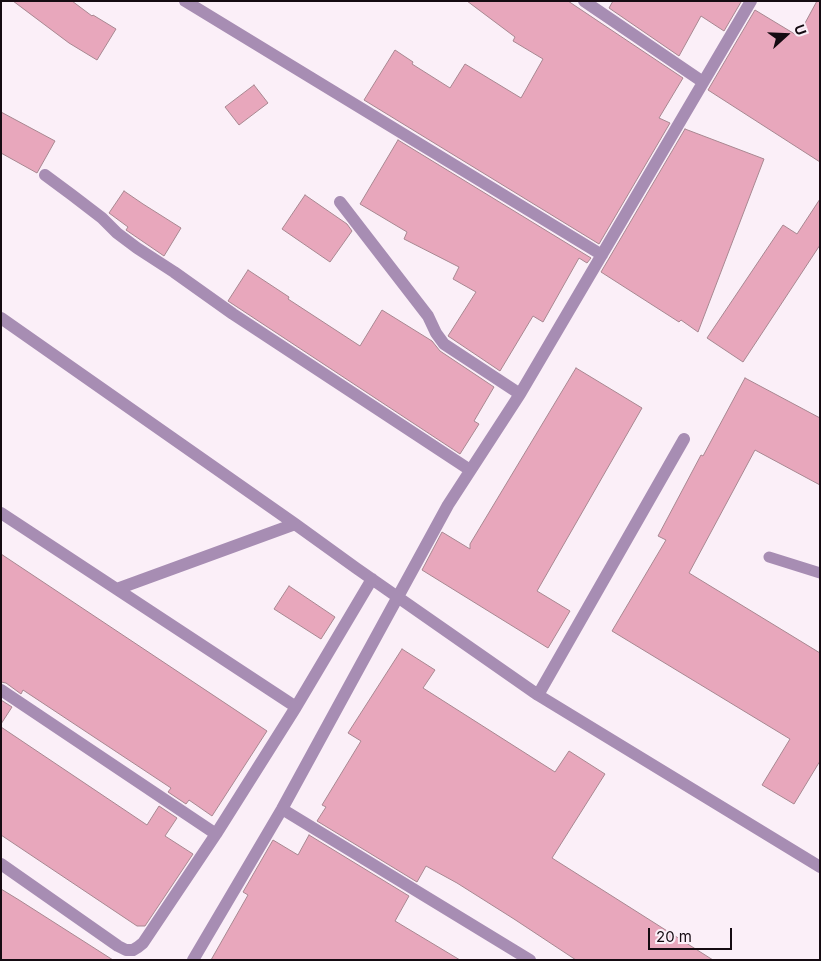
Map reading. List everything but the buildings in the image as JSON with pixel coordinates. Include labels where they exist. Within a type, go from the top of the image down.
[{"type":"street","points":[[185,1],[602,255]]},
{"type":"street","points":[[584,1],[703,82]]},
{"type":"street","points":[[193,960],[282,808],[448,505],[520,394],[751,1]]},
{"type":"street","points":[[45,175],[102,218],[136,248],[470,470]]},
{"type":"street","points":[[340,202],[428,316],[444,344],[520,394]]},
{"type":"street","points":[[1,318],[538,695],[820,867]]},
{"type":"street","points":[[538,695],[684,439]]},
{"type":"street","points":[[1,513],[296,707]]},
{"type":"street","points":[[117,589],[295,524]]},
{"type":"street","points":[[1,864],[118,946],[126,950],[133,950],[138,947],[216,834],[296,707],[372,579]]},
{"type":"street","points":[[1,690],[216,834]]},
{"type":"street","points":[[282,808],[530,960]]},
{"type":"lane","points":[[769,557],[820,573]]}]
